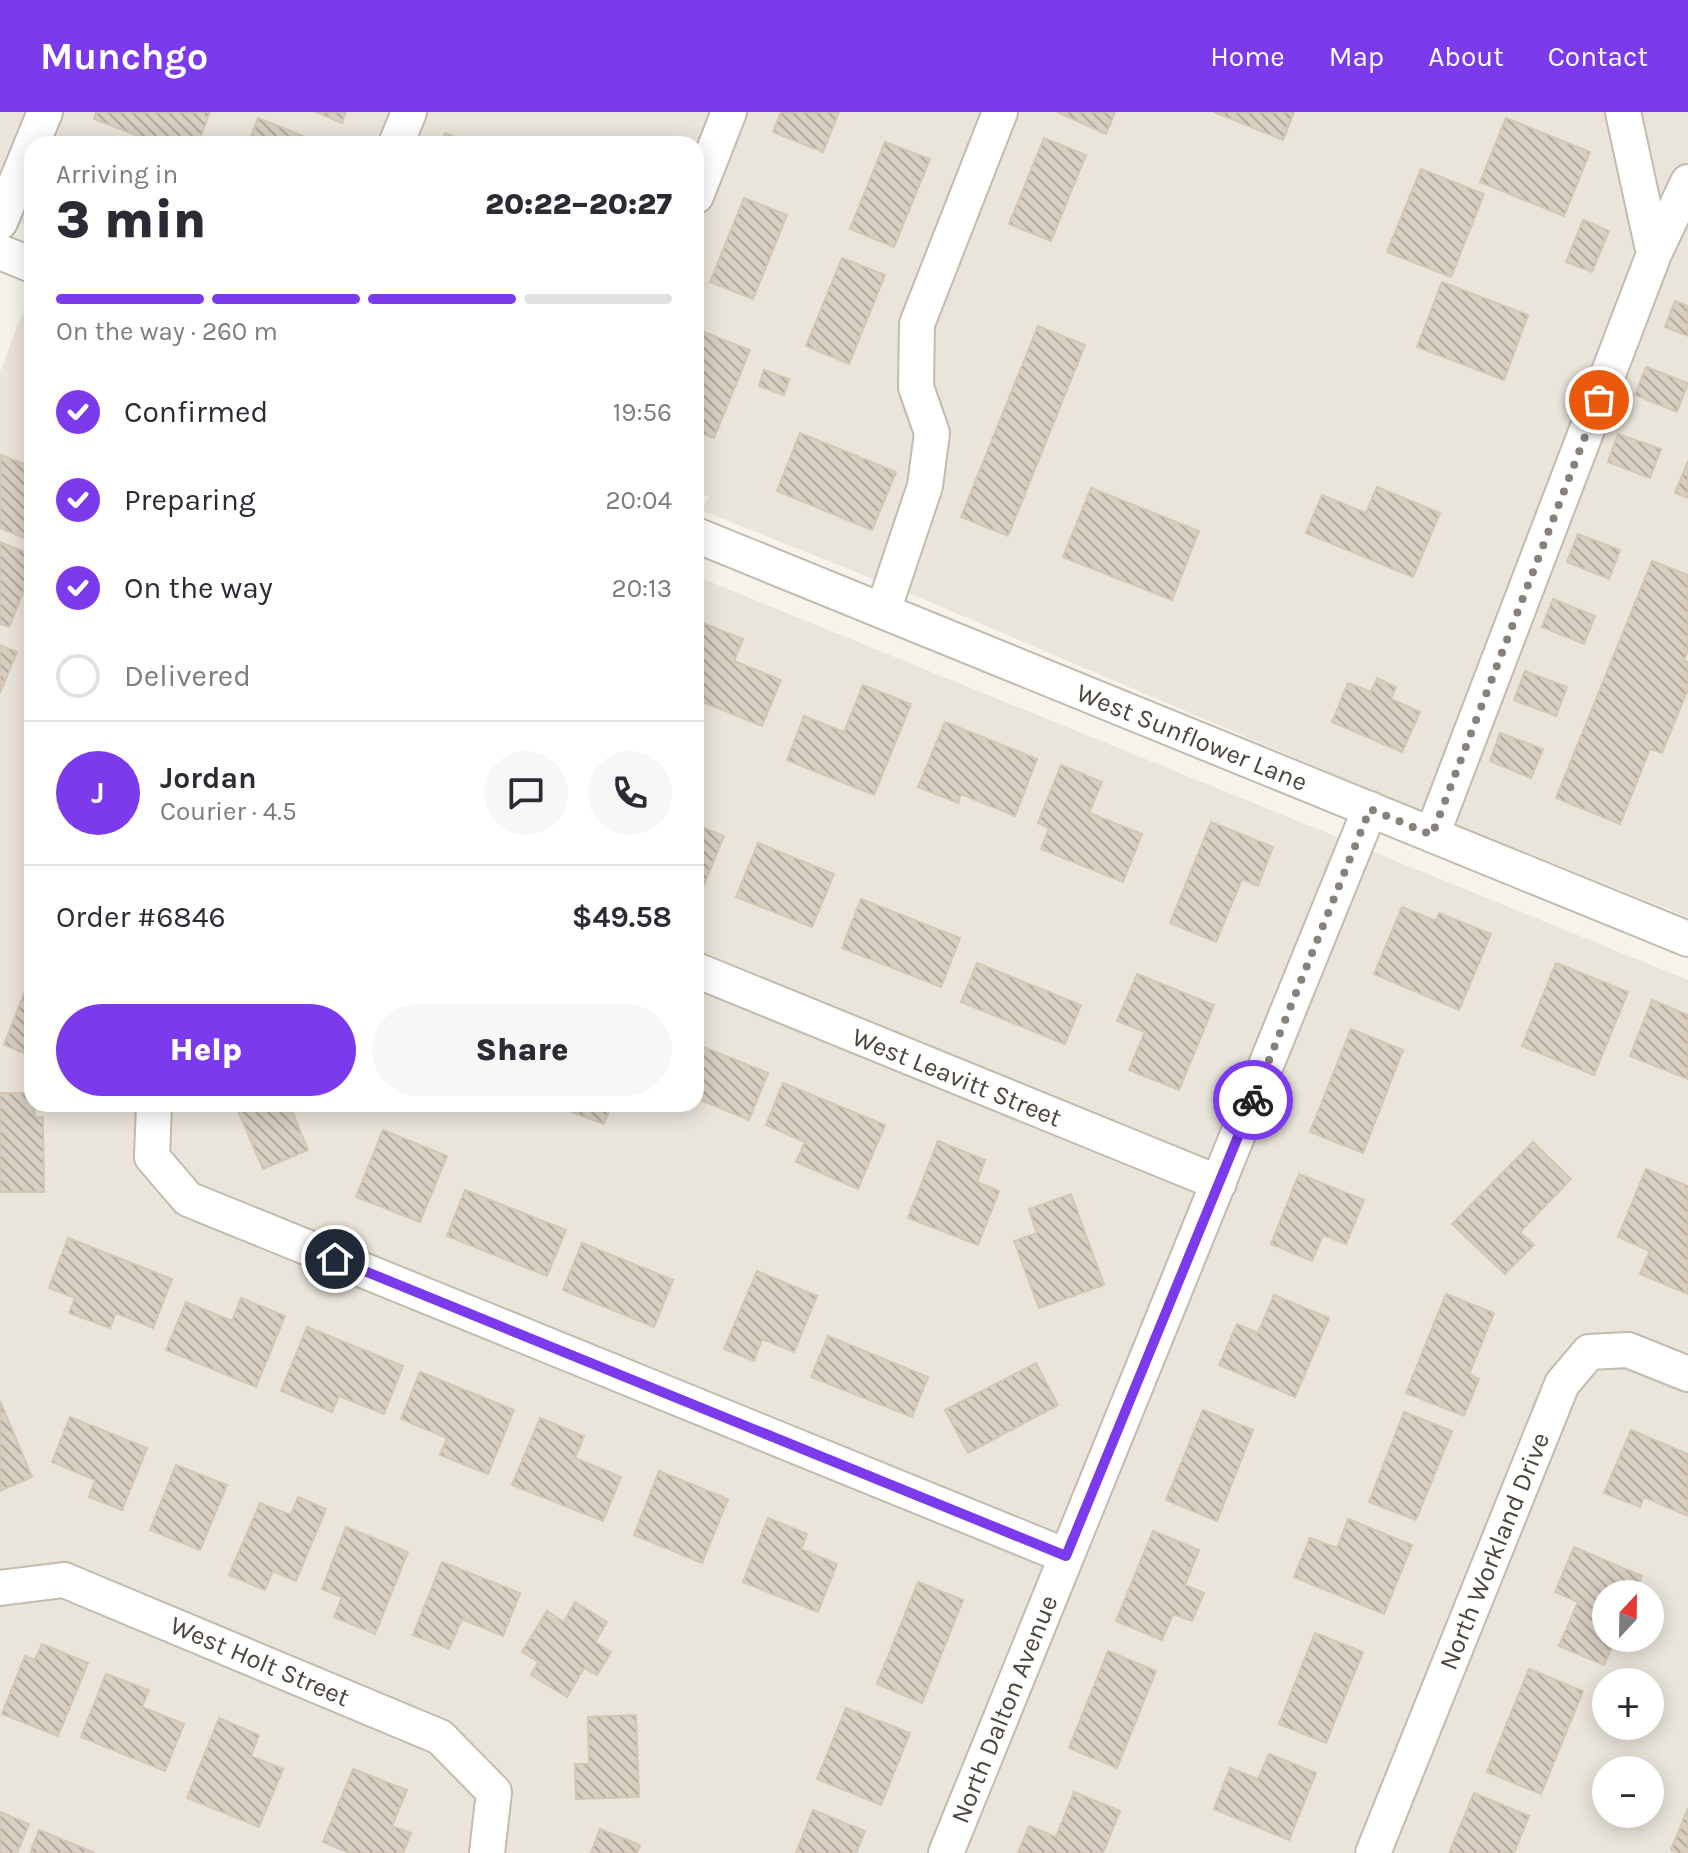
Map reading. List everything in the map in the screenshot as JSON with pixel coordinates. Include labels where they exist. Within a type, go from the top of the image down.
[{"type":"street","points":[[35,136],[45,112]]},
{"type":"street","points":[[399,136],[409,112]]},
{"type":"street","points":[[704,176],[729,112]]},
{"type":"street","points":[[883,611],[925,486],[932,433],[916,387],[917,324],[1000,112]]},
{"type":"street","points":[[1623,112],[1654,254]]},
{"type":"street","points":[[0,222],[24,163]]},
{"type":"street","points":[[1432,835],[1654,254],[1688,182]]},
{"type":"street","points":[[0,252],[24,262]]},
{"type":"street","name":"West Sunflower Lane","points":[[704,538],[1688,939]]},
{"type":"street","name":"North Dalton Avenue","points":[[946,1853],[1370,809]]},
{"type":"street","name":"West Leavitt Street","points":[[704,973],[1219,1183]]},
{"type":"street","points":[[154,1112],[152,1157],[188,1199],[1066,1556]]},
{"type":"street","name":"North Workland Drive","points":[[1373,1853],[1562,1384],[1589,1352],[1628,1350],[1688,1374]]},
{"type":"street","name":"West Holt Street","points":[[2,1586],[64,1580],[440,1737],[494,1792],[487,1853]]},
{"type":"shaded area","points":[[0,112],[1688,112],[1688,917],[1396,801],[923,599],[704,511],[709,497],[704,495],[704,136],[24,136],[24,224],[0,214]]},
{"type":"shaded area","points":[[24,309],[24,1112],[704,1112],[704,579],[1688,980],[1688,1853],[0,1853],[0,372]]},
{"type":"building","points":[[96,112],[210,112],[201,136],[138,136],[94,119]]},
{"type":"building","points":[[316,112],[346,112],[342,123]]},
{"type":"building","points":[[781,112],[839,112],[823,152],[773,132]]},
{"type":"building","points":[[1057,112],[1115,112],[1106,134]]},
{"type":"building","points":[[1214,112],[1294,112],[1283,140]]},
{"type":"building","points":[[258,118],[303,136],[251,136]]},
{"type":"building","points":[[1506,118],[1590,152],[1564,216],[1480,182]]},
{"type":"building","points":[[1044,138],[1086,155],[1051,241],[1009,224]]},
{"type":"building","points":[[885,142],[930,159],[894,247],[850,229]]},
{"type":"building","points":[[1421,169],[1484,194],[1451,277],[1387,252]]},
{"type":"building","points":[[744,198],[787,215],[753,299],[710,282]]},
{"type":"building","points":[[1583,220],[1609,231],[1592,272],[1566,262]]},
{"type":"building","points":[[842,258],[885,275],[849,364],[806,346]]},
{"type":"building","points":[[1442,282],[1528,315],[1504,380],[1417,347]]},
{"type":"building","points":[[1675,301],[1688,306],[1688,336],[1665,327]]},
{"type":"building","points":[[1038,326],[1085,345],[1008,536],[961,517]]},
{"type":"building","points":[[704,332],[750,350],[714,438],[704,434]]},
{"type":"building","points":[[1646,367],[1688,383],[1677,412],[1635,395]]},
{"type":"building","points":[[764,370],[789,379],[784,395],[759,386]]},
{"type":"building","points":[[800,433],[896,472],[872,530],[777,491]]},
{"type":"building","points":[[1618,434],[1661,449],[1650,478],[1608,462]]},
{"type":"building","points":[[1,455],[24,464],[24,538],[0,528]]},
{"type":"building","points":[[1688,461],[1688,498],[1675,493]]},
{"type":"building","points":[[1377,487],[1440,513],[1413,577],[1306,533],[1322,495],[1366,513]]},
{"type":"building","points":[[1091,488],[1199,531],[1172,600],[1063,557]]},
{"type":"building","points":[[1578,534],[1620,550],[1609,579],[1567,562]]},
{"type":"building","points":[[0,542],[24,552],[24,590],[9,627],[0,624]]},
{"type":"building","points":[[1652,561],[1688,575],[1688,650],[1684,661],[1688,662],[1688,689],[1662,753],[1650,749],[1620,824],[1556,798]]},
{"type":"building","points":[[1553,599],[1595,616],[1584,644],[1542,627]]},
{"type":"building","points":[[704,624],[743,639],[734,661],[781,680],[762,726],[704,702]]},
{"type":"building","points":[[0,645],[17,652],[0,693]]},
{"type":"building","points":[[1525,671],[1567,687],[1556,716],[1514,700]]},
{"type":"building","points":[[1377,678],[1396,687],[1391,699],[1420,712],[1402,752],[1332,722],[1348,683],[1371,692]]},
{"type":"building","points":[[863,685],[911,704],[874,795],[787,760],[804,716],[844,732]]},
{"type":"building","points":[[945,722],[1037,759],[1015,816],[961,794],[958,803],[918,787]]},
{"type":"building","points":[[1500,733],[1543,749],[1531,778],[1490,761]]},
{"type":"building","points":[[1061,765],[1102,782],[1089,813],[1142,834],[1123,882],[1041,849],[1049,828],[1038,823]]},
{"type":"building","points":[[1211,822],[1273,847],[1258,886],[1242,879],[1216,942],[1170,923]]},
{"type":"building","points":[[704,828],[724,836],[704,885]]},
{"type":"building","points":[[758,843],[834,874],[812,927],[736,897]]},
{"type":"building","points":[[861,899],[960,938],[941,987],[842,948]]},
{"type":"building","points":[[1402,907],[1436,921],[1439,913],[1491,934],[1459,1010],[1374,974]]},
{"type":"building","points":[[977,963],[1081,1005],[1065,1044],[961,1002]]},
{"type":"building","points":[[1556,963],[1628,992],[1594,1075],[1522,1046]]},
{"type":"building","points":[[1137,974],[1214,1005],[1179,1090],[1129,1070],[1145,1032],[1117,1021]]},
{"type":"building","points":[[24,993],[24,1053],[4,1045]]},
{"type":"building","points":[[1652,1000],[1688,1015],[1688,1079],[1630,1056]]},
{"type":"building","points":[[1351,1029],[1403,1050],[1363,1153],[1310,1132]]},
{"type":"building","points":[[704,1047],[768,1073],[749,1120],[704,1101]]},
{"type":"building","points":[[783,1083],[885,1125],[858,1189],[796,1162],[805,1142],[766,1125]]},
{"type":"building","points":[[0,1093],[24,1093],[24,1112],[34,1112],[35,1117],[43,1117],[44,1192],[0,1192]]},
{"type":"building","points":[[238,1112],[292,1112],[308,1150],[263,1169]]},
{"type":"building","points":[[572,1112],[609,1112],[604,1124]]},
{"type":"building","points":[[383,1130],[447,1156],[420,1222],[356,1197]]},
{"type":"building","points":[[938,1141],[985,1160],[977,1182],[999,1191],[978,1245],[908,1218]]},
{"type":"building","points":[[1533,1142],[1571,1179],[1520,1232],[1534,1245],[1505,1274],[1452,1224]]},
{"type":"building","points":[[1646,1169],[1688,1186],[1688,1294],[1640,1274],[1650,1251],[1618,1237]]},
{"type":"building","points":[[1299,1174],[1364,1200],[1346,1244],[1323,1235],[1312,1261],[1271,1244]]},
{"type":"building","points":[[465,1190],[566,1230],[547,1276],[447,1236]]},
{"type":"building","points":[[1071,1194],[1104,1285],[1039,1308],[1014,1241],[1037,1233],[1029,1209]]},
{"type":"building","points":[[68,1238],[172,1279],[153,1328],[116,1313],[110,1328],[69,1313],[75,1298],[49,1288]]},
{"type":"building","points":[[582,1243],[673,1280],[654,1327],[563,1290]]},
{"type":"building","points":[[757,1271],[817,1296],[794,1352],[762,1339],[754,1361],[724,1349]]},
{"type":"building","points":[[1446,1294],[1494,1313],[1469,1374],[1479,1379],[1464,1416],[1406,1393]]},
{"type":"building","points":[[1274,1295],[1329,1318],[1295,1397],[1219,1365],[1237,1324],[1258,1333]]},
{"type":"building","points":[[241,1298],[285,1316],[256,1387],[166,1350],[186,1302],[232,1321]]},
{"type":"building","points":[[307,1327],[403,1366],[384,1414],[339,1396],[332,1412],[281,1391]]},
{"type":"building","points":[[828,1336],[928,1377],[912,1417],[811,1377]]},
{"type":"building","points":[[1036,1363],[1058,1405],[968,1453],[945,1410]]},
{"type":"building","points":[[420,1372],[514,1410],[488,1474],[440,1455],[447,1438],[401,1419]]},
{"type":"building","points":[[0,1401],[32,1477],[0,1491]]},
{"type":"building","points":[[1203,1410],[1253,1430],[1217,1521],[1166,1500]]},
{"type":"building","points":[[1404,1412],[1452,1431],[1416,1520],[1369,1502]]},
{"type":"building","points":[[70,1417],[147,1448],[122,1510],[89,1497],[95,1480],[52,1462]]},
{"type":"building","points":[[540,1418],[584,1436],[575,1458],[621,1477],[603,1521],[512,1485]]},
{"type":"building","points":[[1631,1430],[1688,1454],[1688,1516],[1644,1497],[1640,1507],[1604,1493]]},
{"type":"building","points":[[176,1465],[227,1485],[200,1550],[150,1530]]},
{"type":"building","points":[[659,1471],[728,1499],[702,1563],[634,1535]]},
{"type":"building","points":[[298,1497],[326,1509],[296,1581],[273,1571],[265,1590],[229,1575],[260,1503],[291,1515]]},
{"type":"building","points":[[768,1518],[807,1534],[801,1549],[837,1564],[818,1612],[743,1582]]},
{"type":"building","points":[[1348,1519],[1412,1545],[1384,1614],[1294,1577],[1310,1538],[1337,1548]]},
{"type":"building","points":[[346,1527],[408,1552],[375,1634],[334,1617],[342,1597],[322,1589]]},
{"type":"building","points":[[1153,1531],[1199,1550],[1185,1585],[1204,1593],[1192,1621],[1173,1614],[1162,1640],[1116,1621]]},
{"type":"building","points":[[1574,1547],[1642,1576],[1640,1580],[1592,1580],[1592,1652],[1610,1652],[1604,1665],[1559,1646],[1578,1602],[1555,1592]]},
{"type":"building","points":[[442,1562],[520,1593],[503,1636],[462,1619],[449,1649],[413,1635]]},
{"type":"building","points":[[918,1582],[963,1600],[922,1703],[877,1684]]},
{"type":"building","points":[[575,1602],[607,1622],[595,1642],[611,1652],[597,1675],[584,1668],[567,1697],[531,1675],[538,1662],[522,1652],[547,1611],[564,1622]]},
{"type":"building","points":[[1315,1633],[1363,1652],[1326,1743],[1279,1724]]},
{"type":"building","points":[[42,1644],[88,1663],[58,1736],[2,1714],[25,1656],[35,1660]]},
{"type":"building","points":[[1108,1651],[1156,1671],[1117,1768],[1069,1748]]},
{"type":"building","points":[[1529,1669],[1583,1691],[1541,1794],[1487,1772]]},
{"type":"building","points":[[106,1674],[149,1690],[142,1707],[184,1724],[165,1771],[81,1737]]},
{"type":"building","points":[[846,1708],[910,1733],[881,1805],[817,1779]]},
{"type":"building","points":[[636,1715],[639,1797],[576,1799],[575,1764],[589,1764],[588,1717]]},
{"type":"building","points":[[219,1718],[259,1735],[251,1756],[283,1769],[259,1827],[187,1798]]},
{"type":"building","points":[[1269,1754],[1316,1773],[1289,1840],[1214,1809],[1230,1768],[1258,1779]]},
{"type":"building","points":[[353,1769],[407,1790],[392,1826],[411,1833],[403,1853],[350,1853],[323,1842]]},
{"type":"building","points":[[1074,1792],[1120,1811],[1103,1853],[1018,1853],[1029,1826],[1056,1837]]},
{"type":"building","points":[[1474,1793],[1529,1816],[1514,1853],[1449,1853]]},
{"type":"building","points":[[1688,1808],[1688,1853],[1678,1853],[1671,1850]]},
{"type":"building","points":[[813,1810],[865,1831],[856,1853],[796,1853]]},
{"type":"building","points":[[0,1812],[29,1824],[17,1853],[0,1853]]},
{"type":"building","points":[[600,1829],[640,1845],[637,1853],[591,1853]]},
{"type":"building","points":[[39,1830],[95,1853],[30,1853]]},
{"type":"way so far","points":[[1253,1100],[1370,809],[1432,835],[1599,400]]},
{"type":"route","points":[[335,1259],[1066,1556],[1253,1100]]}]
